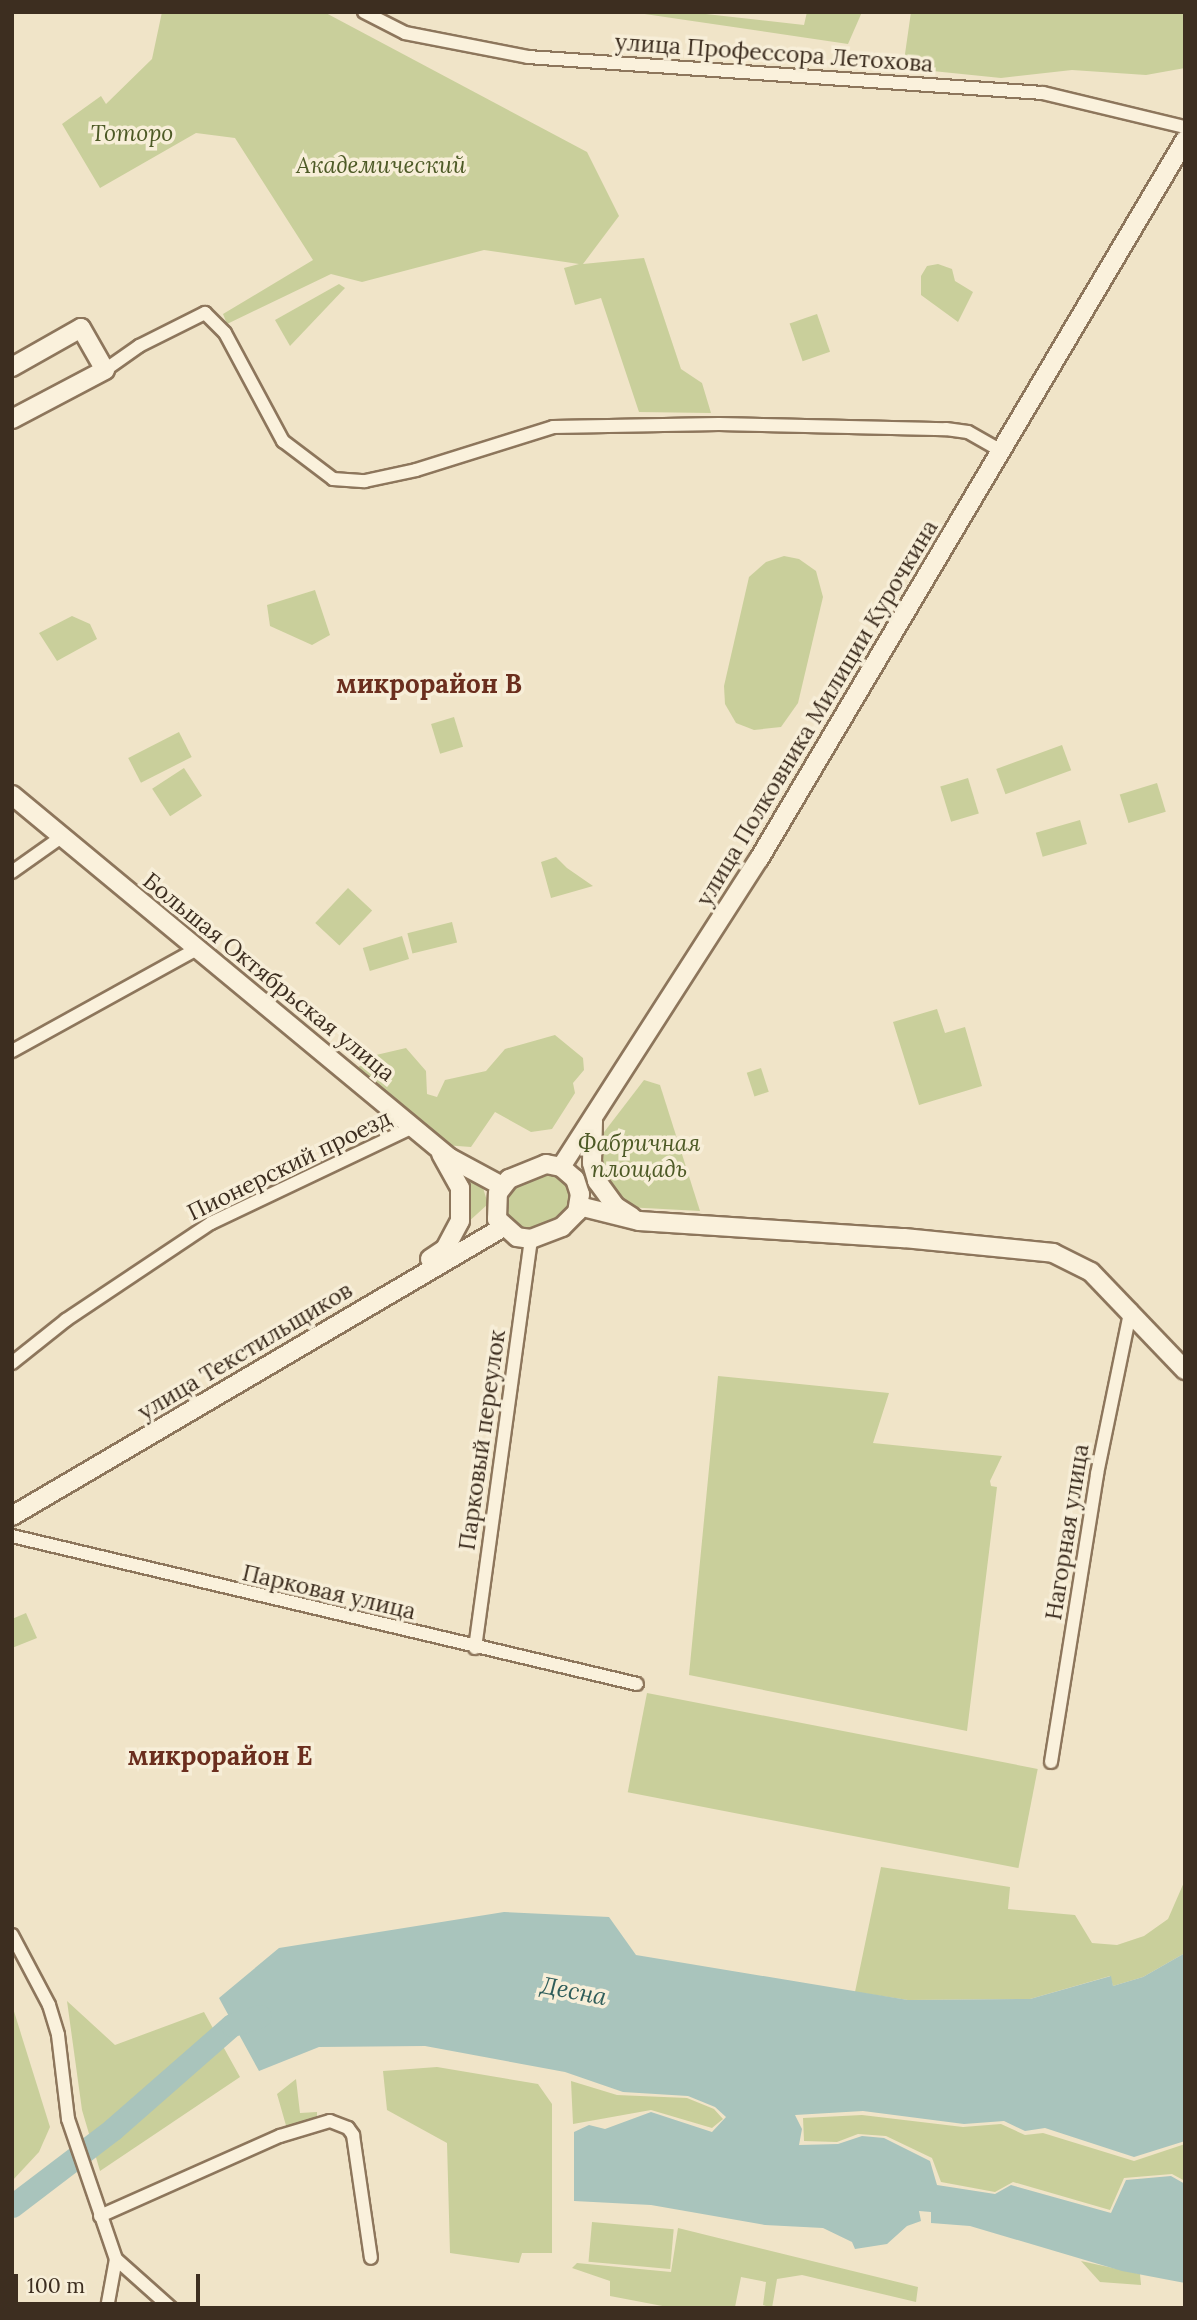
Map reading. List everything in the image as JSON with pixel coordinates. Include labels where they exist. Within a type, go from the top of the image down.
[{"type":"main road","name":"улица Полковника Милиции Курочкина","points":[[561,1167],[759,859],[1003,453],[1102,278],[1185,140]]},
{"type":"main road","points":[[12,367],[80,328],[105,370],[12,419]]},
{"type":"main road","name":"Большая Октябрьская улица","points":[[12,795],[60,838],[435,1145],[502,1186]]},
{"type":"main road","points":[[593,1121],[592,1163],[597,1181],[615,1206],[639,1221]]},
{"type":"main road","points":[[396,1290],[404,1276],[445,1249],[460,1221],[460,1188],[435,1145]]},
{"type":"main road","points":[[539,1166],[561,1167],[579,1187],[579,1206],[567,1224],[531,1239],[502,1228],[495,1205],[502,1186],[539,1166]]},
{"type":"main road","points":[[579,1206],[639,1221],[1038,1251],[1071,1259],[1131,1309],[1185,1370]]},
{"type":"main road","name":"улица Текстильщиков","points":[[12,1516],[502,1228]]},
{"type":"street","name":"улица Профессора Летохова","points":[[364,12],[405,33],[528,57],[1044,93],[1185,127]]},
{"type":"street","points":[[105,370],[139,346],[205,313],[226,333],[283,441],[333,479],[365,481],[416,470],[553,428],[719,424],[946,429],[968,432],[1003,453]]},
{"type":"street","points":[[12,873],[60,838]]},
{"type":"street","points":[[12,1051],[197,949]]},
{"type":"street","name":"Пионерский проезд","points":[[12,1363],[66,1320],[211,1223],[413,1127]]},
{"type":"street","name":"Парковый переулок","points":[[475,1648],[531,1239]]},
{"type":"street","name":"Нагорная улица","points":[[1051,1762],[1097,1474],[1131,1309]]},
{"type":"street","name":"Парковая улица","points":[[12,1536],[475,1648],[637,1684]]},
{"type":"street","points":[[12,1935],[33,1968],[55,2025],[68,2119],[116,2259],[171,2308]]},
{"type":"street","points":[[100,2216],[280,2136],[330,2121],[348,2128],[353,2135],[371,2259]]},
{"type":"street","points":[[107,2308],[116,2259]]},
{"type":"green space","name":"Академический","points":[[162,12],[324,12],[587,152],[619,216],[583,264],[644,258],[681,369],[702,383],[711,413],[639,412],[601,298],[575,305],[564,268],[579,264],[484,250],[362,282],[331,274],[227,324],[223,314],[313,260],[235,138],[196,133],[100,188],[62,124],[101,96],[106,104],[152,59]]},
{"type":"green space","points":[[631,12],[688,12],[804,25],[807,12],[862,12],[848,44]]},
{"type":"green space","points":[[911,12],[1185,12],[1185,68],[1146,75],[1072,70],[1001,78],[903,68]]},
{"type":"green space","points":[[938,264],[952,269],[955,281],[973,292],[958,322],[921,295],[921,276],[927,266]]},
{"type":"green space","points":[[339,284],[345,288],[290,346],[275,320]]},
{"type":"green space","points":[[817,314],[830,352],[803,361],[790,323]]},
{"type":"green space","points":[[784,556],[799,559],[816,571],[823,597],[798,703],[781,727],[754,730],[736,723],[725,704],[724,686],[749,577],[766,562]]},
{"type":"green space","points":[[315,590],[330,635],[312,645],[270,626],[267,605]]},
{"type":"green space","points":[[72,616],[90,624],[97,639],[57,661],[39,633]]},
{"type":"green space","points":[[454,717],[463,747],[440,754],[431,724]]},
{"type":"green space","points":[[179,732],[192,757],[141,783],[128,758]]},
{"type":"green space","points":[[1062,745],[1071,770],[1005,794],[996,769]]},
{"type":"green space","points":[[184,768],[202,796],[170,816],[152,789]]},
{"type":"green space","points":[[968,778],[979,813],[951,822],[940,786]]},
{"type":"green space","points":[[1157,783],[1166,812],[1128,823],[1120,794]]},
{"type":"green space","points":[[1080,820],[1087,844],[1043,857],[1036,833]]},
{"type":"green space","points":[[556,857],[593,886],[551,898],[541,862]]},
{"type":"green space","points":[[348,888],[372,911],[339,946],[315,923]]},
{"type":"green space","points":[[452,922],[457,942],[412,954],[407,933]]},
{"type":"green space","points":[[402,936],[409,959],[370,971],[363,948]]},
{"type":"green space","points":[[937,1009],[945,1033],[965,1027],[982,1086],[919,1105],[893,1022]]},
{"type":"green space","points":[[555,1035],[583,1058],[584,1070],[573,1083],[575,1093],[552,1129],[531,1132],[495,1112],[471,1147],[444,1145],[354,1070],[376,1055],[406,1048],[426,1071],[427,1094],[437,1097],[445,1080],[486,1071],[505,1049]]},
{"type":"green space","points":[[761,1068],[769,1092],[754,1096],[747,1073]]},
{"type":"green space","name":"Фабричная площадь","points":[[644,1080],[660,1085],[700,1211],[626,1207],[600,1173],[598,1140]]},
{"type":"green space","points":[[467,1172],[480,1178],[488,1204],[466,1224],[471,1206]]},
{"type":"green space","points":[[546,1172],[556,1174],[570,1188],[568,1211],[529,1231],[519,1229],[506,1218],[506,1192],[512,1185]]},
{"type":"green space","points":[[718,1376],[889,1393],[873,1443],[1002,1456],[990,1481],[991,1486],[997,1487],[967,1731],[689,1675]]},
{"type":"green space","points":[[26,1613],[37,1638],[12,1648],[12,1619]]},
{"type":"green space","points":[[647,1693],[1038,1769],[1018,1868],[628,1792]]},
{"type":"green space","points":[[881,1867],[1010,1887],[1008,1909],[1075,1915],[1092,1943],[1117,1945],[1144,1936],[1168,1919],[1185,1880],[1185,1953],[1143,1977],[1113,1986],[1110,1976],[1030,1999],[908,2000],[855,1992]]},
{"type":"green space","points":[[67,2001],[115,2045],[204,2012],[240,2077],[100,2171],[82,2110]]},
{"type":"green space","points":[[12,2005],[50,2127],[39,2152],[12,2181]]},
{"type":"green space","points":[[437,2067],[538,2084],[552,2104],[552,2253],[522,2253],[519,2263],[450,2253],[447,2143],[387,2110],[383,2071]]},
{"type":"green space","points":[[296,2079],[300,2113],[317,2112],[317,2122],[287,2129],[277,2094]]},
{"type":"green space","points":[[571,2081],[617,2095],[687,2098],[714,2109],[723,2119],[712,2128],[651,2110],[573,2124]]},
{"type":"green space","points":[[862,2115],[963,2127],[1001,2124],[1025,2135],[1043,2133],[1134,2161],[1185,2144],[1185,2181],[1172,2174],[1124,2178],[1110,2210],[1013,2182],[995,2192],[941,2182],[932,2158],[886,2136],[858,2134],[837,2142],[804,2141],[803,2118]]},
{"type":"green space","points":[[592,2222],[674,2229],[670,2269],[589,2262]]},
{"type":"green space","points":[[678,2228],[918,2287],[916,2302],[802,2275],[777,2279],[772,2308],[763,2305],[766,2282],[741,2277],[735,2307],[739,2308],[673,2308],[610,2296],[610,2281],[572,2268],[577,2263],[671,2272]]},
{"type":"green space","points":[[1081,2261],[1140,2274],[1141,2285],[1100,2282]]},
{"type":"water","points":[[504,1912],[609,1917],[636,1955],[908,2000],[1030,1999],[1111,1976],[1113,1986],[1143,1977],[1185,1953],[1185,2141],[1134,2157],[1045,2128],[1025,2131],[1004,2121],[964,2124],[863,2111],[795,2115],[802,2129],[799,2145],[838,2144],[862,2136],[884,2138],[930,2161],[937,2185],[995,2194],[1011,2185],[1111,2213],[1126,2180],[1171,2176],[1185,2184],[1185,2283],[1122,2271],[970,2226],[931,2223],[931,2212],[919,2211],[921,2221],[907,2226],[887,2244],[855,2249],[852,2242],[823,2228],[765,2225],[651,2205],[574,2201],[574,2132],[589,2125],[605,2129],[651,2112],[712,2132],[726,2117],[715,2107],[688,2096],[623,2092],[565,2072],[425,2046],[319,2047],[259,2071],[219,1998],[279,1948]]},
{"type":"waterway","name":"Десна","points":[[12,2206],[113,2129],[232,2025],[260,2016]]},
{"type":"district","name":"микрорайон В","points":[[429,684]]},
{"type":"district","name":"микрорайон Е","points":[[220,1756]]},
{"type":"park label","name":"Тоторо","points":[[132,133]]}]
